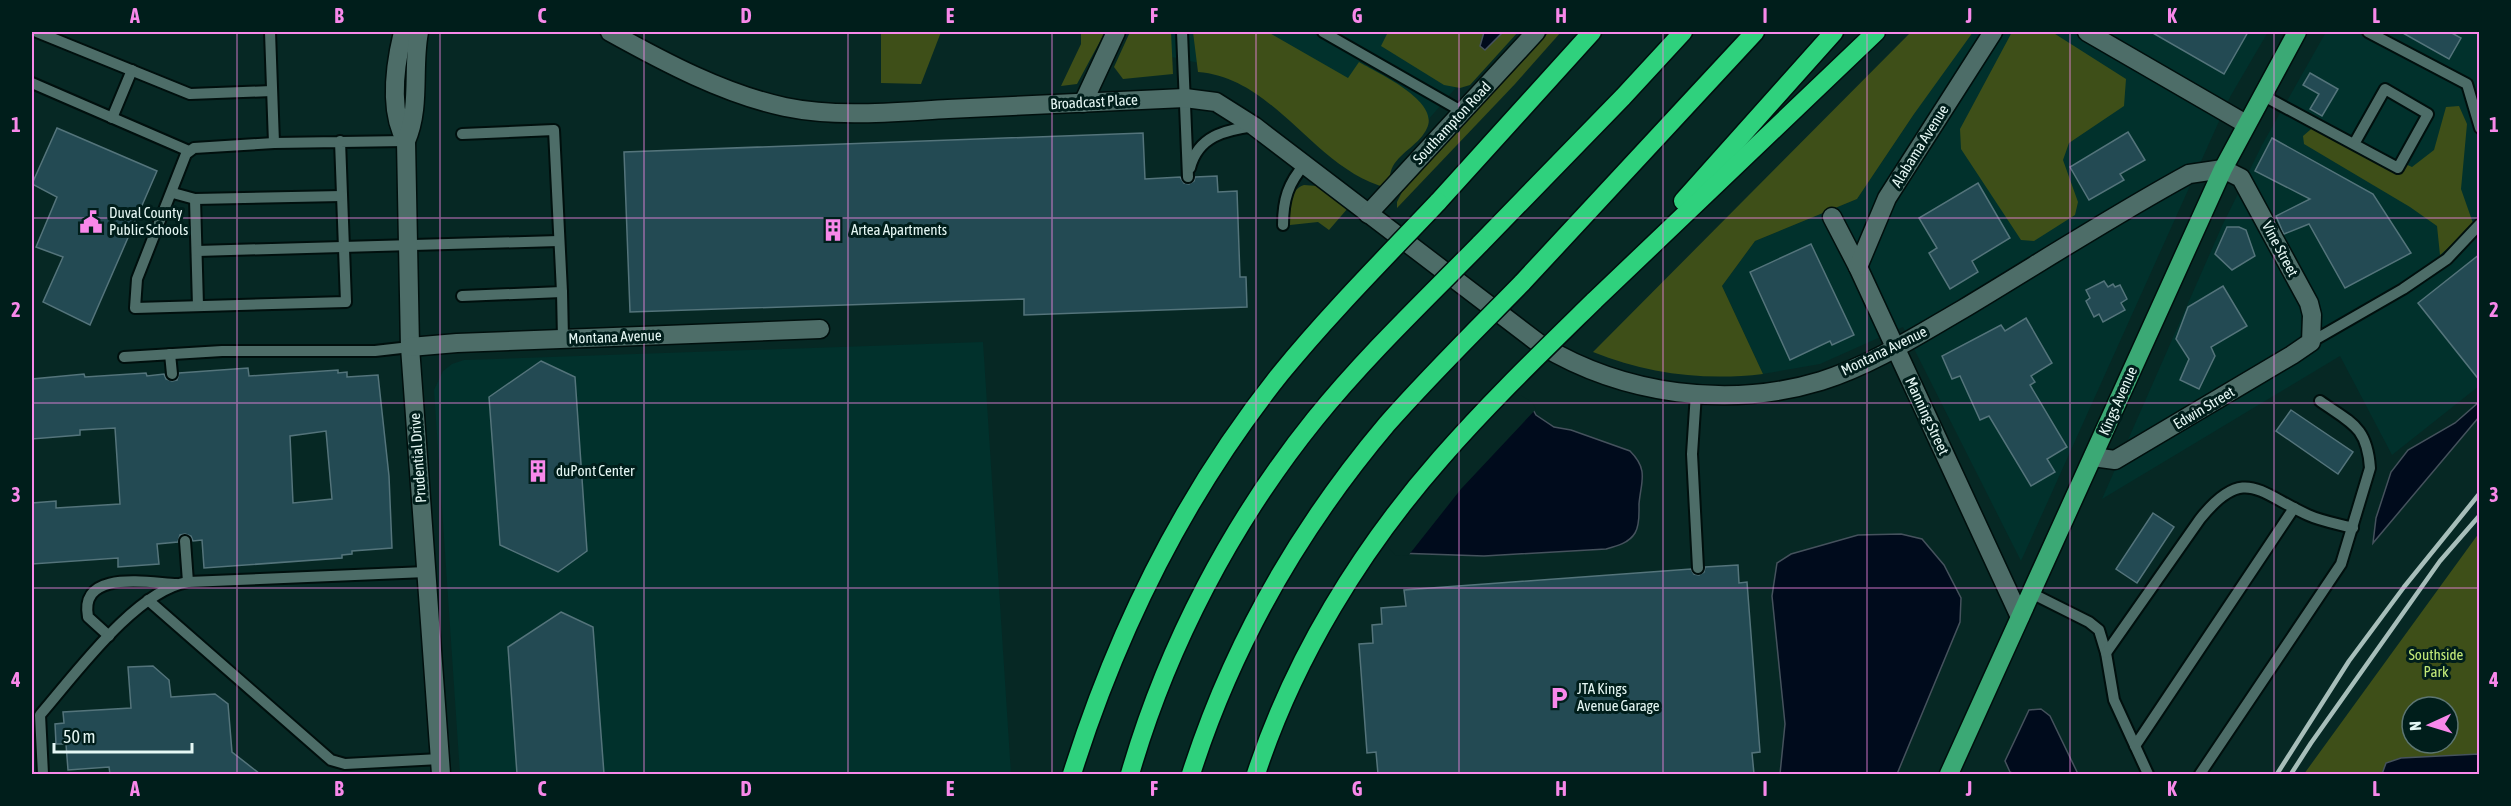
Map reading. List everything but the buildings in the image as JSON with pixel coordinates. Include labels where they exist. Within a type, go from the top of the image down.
[{"type":"highway","points":[[1072,774],[1104,681],[1130,618],[1160,557],[1209,474],[1247,418],[1296,356],[1592,32]]},
{"type":"highway","points":[[1130,774],[1153,707],[1192,615],[1224,555],[1257,501],[1301,438],[1349,379],[1623,97],[1683,32]]},
{"type":"highway","points":[[1191,774],[1217,702],[1245,640],[1276,583],[1316,518],[1388,423],[1432,374],[1522,283],[1755,32]]},
{"type":"highway","points":[[1594,301],[1834,32]]},
{"type":"highway","points":[[1256,774],[1282,708],[1310,650],[1365,556],[1455,442],[1594,301],[1876,32]]},
{"type":"main road","name":"Kings Avenue","points":[[1949,774],[2223,169],[2297,32]]},
{"type":"street","name":"Prudential Drive","points":[[403,32],[397,63],[396,100],[399,125],[406,141]]},
{"type":"street","name":"Prudential Drive","points":[[418,32],[414,117],[406,141],[410,347],[441,767]]},
{"type":"street","name":"Broadcast Place","points":[[610,32],[714,83],[759,100],[803,110],[859,113],[1185,98],[1216,102],[1254,126],[1305,164],[1518,330]]},
{"type":"street","points":[[1083,103],[1116,32]]},
{"type":"street","name":"Southampton Road","points":[[1368,214],[1536,32]]},
{"type":"street","name":"Alabama Avenue","points":[[1858,267],[1887,198],[1993,32]]},
{"type":"street","points":[[2087,32],[2246,124]]},
{"type":"street","name":"Vine Street","points":[[2223,169],[2241,178],[2309,303],[2312,315],[2311,342]]},
{"type":"street","name":"Montana Avenue","points":[[1518,330],[1566,359],[1614,379],[1649,388],[1696,393],[1744,394],[1775,391],[1822,380],[1896,348],[2168,185],[2189,174],[2223,169]]},
{"type":"street","name":"Manning Street","points":[[1832,217],[1858,267],[2020,617]]},
{"type":"street","name":"Montana Avenue","points":[[410,347],[820,329]]},
{"type":"street","name":"Edwin Street","points":[[2093,457],[2115,460],[2292,356],[2311,342]]},
{"type":"lane","points":[[37,32],[190,94],[272,92]]},
{"type":"lane","points":[[270,32],[274,143]]},
{"type":"lane","points":[[1182,32],[1188,177],[1195,154],[1208,139],[1228,130],[1254,126]]},
{"type":"lane","points":[[1323,32],[1463,112]]},
{"type":"lane","points":[[2368,32],[2467,84],[2480,128]]},
{"type":"lane","points":[[112,118],[132,70]]},
{"type":"lane","points":[[32,83],[189,151],[205,146],[406,141]]},
{"type":"lane","points":[[2262,95],[2398,168],[2428,114],[2385,88],[2354,144]]},
{"type":"lane","points":[[462,134],[554,130],[563,339]]},
{"type":"lane","points":[[189,151],[137,279],[135,308],[346,302],[340,141]]},
{"type":"lane","points":[[1283,225],[1286,193],[1290,183],[1305,164]]},
{"type":"lane","points":[[173,194],[195,199],[342,196]]},
{"type":"lane","points":[[195,199],[198,306]]},
{"type":"lane","points":[[2311,342],[2421,277],[2447,259],[2480,224]]},
{"type":"lane","points":[[196,251],[560,241]]},
{"type":"lane","points":[[462,296],[562,292]]},
{"type":"lane","points":[[124,357],[238,351],[375,351],[410,347]]},
{"type":"lane","points":[[170,354],[171,374]]},
{"type":"lane","points":[[1696,393],[1692,454],[1698,568]]},
{"type":"lane","points":[[2200,774],[2341,564],[2353,528],[2370,468],[2369,453],[2360,429],[2320,401]]},
{"type":"lane","points":[[2106,653],[2200,519],[2227,492],[2239,488],[2268,492],[2310,516],[2353,528]]},
{"type":"lane","points":[[2135,746],[2294,508]]},
{"type":"lane","points":[[184,583],[185,542]]},
{"type":"lane","points":[[109,636],[88,617],[88,602],[97,587],[111,583],[184,583],[426,572]]},
{"type":"lane","points":[[44,774],[40,716],[133,610],[148,600],[184,583]]},
{"type":"lane","points":[[2031,593],[2090,622],[2099,630],[2115,700],[2148,774]]},
{"type":"lane","points":[[148,600],[331,760],[345,764],[441,767]]},
{"type":"shaded area","points":[[1138,32],[1504,32],[1409,142],[1226,69],[1131,48]]},
{"type":"shaded area","points":[[1969,32],[2268,32],[2230,97],[2021,561],[1903,327],[1820,364],[1763,374],[1722,286],[1755,241],[1857,199]]},
{"type":"shaded area","points":[[2326,32],[2479,32],[2479,386],[2392,455],[2340,356],[2102,499],[2222,226],[2262,145]]},
{"type":"shaded area","points":[[983,342],[1011,774],[460,774],[434,390],[443,371],[452,364],[464,360]]},
{"type":"green space","points":[[881,32],[941,32],[921,84],[881,83]]},
{"type":"green space","points":[[1081,32],[1105,32],[1077,84],[1061,86],[1081,44]]},
{"type":"green space","points":[[1130,32],[1171,32],[1173,74],[1123,79],[1114,67]]},
{"type":"green space","points":[[1193,32],[1268,32],[1348,78],[1359,62],[1416,98],[1425,108],[1429,118],[1427,128],[1420,139],[1393,166],[1387,188],[1361,178],[1338,163],[1273,106],[1250,90],[1226,78],[1198,72]]},
{"type":"green space","points":[[1388,32],[1518,32],[1470,85],[1460,88],[1444,85],[1381,46]]},
{"type":"green space","points":[[1549,32],[1561,32],[1397,208],[1402,192]]},
{"type":"green space","points":[[1911,32],[1973,32],[1857,199],[1755,241],[1722,286],[1763,374],[1720,377],[1676,374],[1634,366],[1593,352]]},
{"type":"green space","points":[[2012,32],[2052,32],[2126,79],[2124,106],[2069,143],[2063,160],[2078,202],[2075,215],[2034,241],[2021,240],[1961,149],[1960,129]]},
{"type":"green space","points":[[2459,106],[2467,124],[2461,189],[2474,226],[2440,255],[2437,226],[2410,207],[2304,144],[2303,136],[2317,124],[2412,167],[2434,150],[2446,107]]},
{"type":"green space","points":[[1304,185],[1317,186],[1348,208],[1329,230],[1318,222],[1290,225],[1288,213],[1290,201],[1295,191]]},
{"type":"green space","name":"Southside Park","points":[[2479,533],[2479,774],[2304,774]]},
{"type":"water","points":[[1484,32],[1503,32],[1485,50],[1480,46]]},
{"type":"water","points":[[2479,402],[2479,417],[2373,543],[2376,518],[2391,472],[2408,450],[2455,423]]},
{"type":"water","points":[[1530,404],[1536,415],[1554,427],[1571,430],[1630,451],[1636,458],[1642,470],[1642,476],[1637,530],[1632,536],[1622,544],[1606,549],[1484,556],[1397,553]]},
{"type":"water","points":[[1901,534],[1922,539],[1944,565],[1961,598],[1960,622],[1897,774],[1780,774],[1785,724],[1772,596],[1777,563],[1791,554],[1858,535]]},
{"type":"water","points":[[2041,709],[2050,716],[2078,774],[2014,774],[2010,772],[2005,761],[2029,710]]},
{"type":"water","points":[[2479,754],[2479,774],[2382,774],[2386,763],[2401,758]]},
{"type":"pier","points":[[1510,394],[1522,396],[1532,402],[1536,409],[1461,489],[1408,556],[1395,555],[1389,548],[1386,535],[1394,520]]},
{"type":"railway","points":[[2277,774],[2349,661],[2404,587],[2480,493]]},
{"type":"railway","points":[[2291,774],[2440,561],[2480,515]]},
{"type":"place","name":"Duval County Public Schools","points":[[91,222]]},
{"type":"place","name":"Artea Apartments","points":[[833,230]]},
{"type":"place","name":"duPont Center","points":[[538,471]]},
{"type":"place","name":"JTA Kings Avenue Garage","points":[[1559,698]]}]
